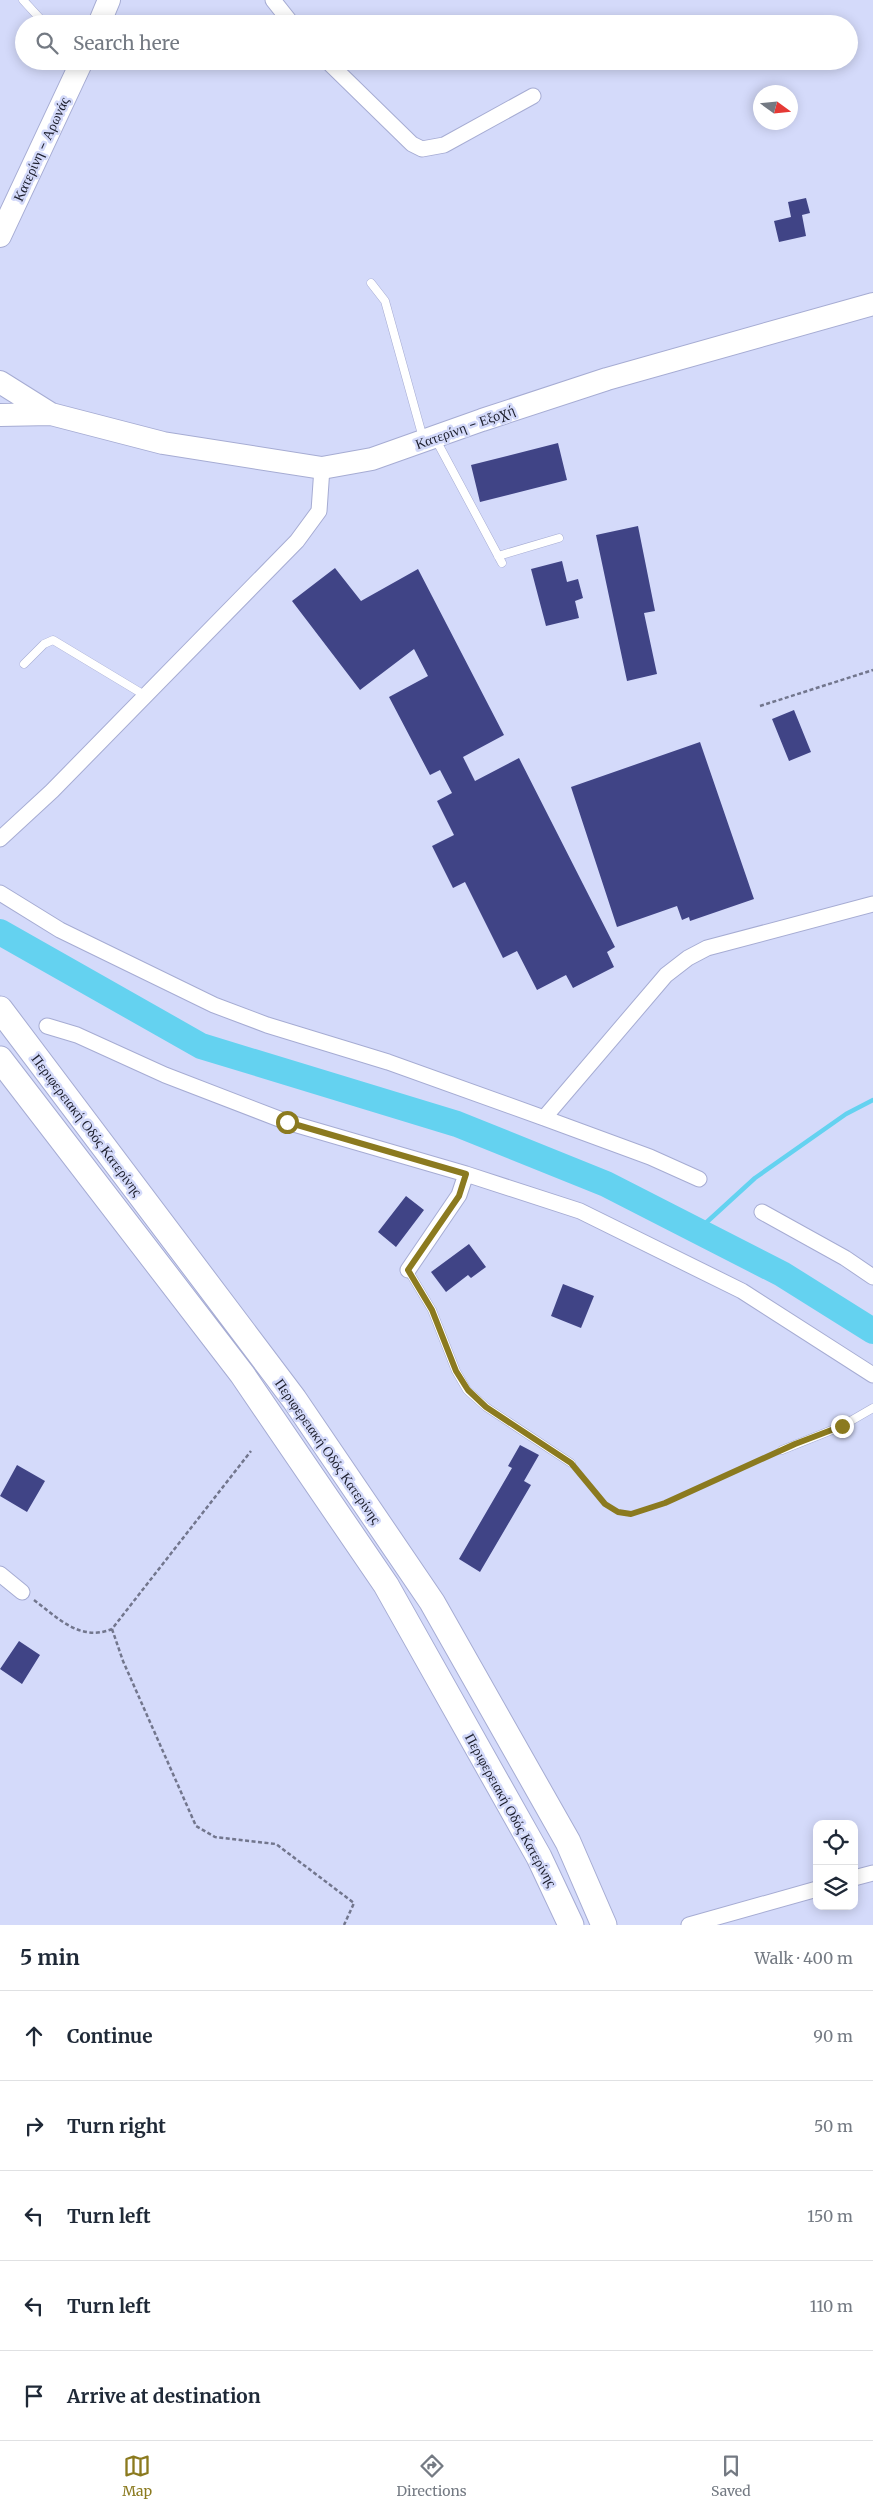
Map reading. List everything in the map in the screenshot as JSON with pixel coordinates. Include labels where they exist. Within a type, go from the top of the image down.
[{"type":"main road","points":[[103,15],[110,0]]},
{"type":"main road","name":"Κατερίνη - Αρωνάς","points":[[0,236],[78,70]]},
{"type":"main road","name":"Κατερίνη - Εξοχή","points":[[0,415],[51,414],[163,443],[322,468],[372,459],[607,379],[873,304]]},
{"type":"main road","name":"Κατερίνη - Εξοχή","points":[[0,382],[51,414]]},
{"type":"main road","name":"Περιφερειακή Οδός Κατερίνης","points":[[0,1010],[294,1399],[432,1602],[568,1842],[604,1925]]},
{"type":"main road","name":"Περιφερειακή Οδός Κατερίνης","points":[[0,1059],[242,1374],[386,1585],[539,1858],[570,1925]]},
{"type":"street","points":[[273,0],[285,15]]},
{"type":"street","points":[[336,70],[412,144],[422,149],[444,145],[533,96]]},
{"type":"street","points":[[0,839],[52,792],[297,541],[319,511],[322,468]]},
{"type":"street","points":[[0,893],[60,930],[214,1005],[267,1025],[388,1062],[650,1157],[699,1179]]},
{"type":"street","points":[[544,1118],[666,975],[688,958],[707,948],[726,942],[873,904]]},
{"type":"street","points":[[48,1026],[78,1035],[166,1076],[287,1122],[466,1174],[580,1211],[733,1286],[873,1375]]},
{"type":"street","points":[[408,1270],[459,1196],[466,1174]]},
{"type":"street","points":[[762,1212],[844,1258],[873,1277]]},
{"type":"street","points":[[0,1574],[22,1592]]},
{"type":"street","points":[[858,1877],[873,1873]]},
{"type":"street","points":[[689,1925],[813,1890]]},
{"type":"lane","points":[[23,0],[37,15]]},
{"type":"lane","points":[[372,283],[385,300],[430,440],[500,559],[559,538]]},
{"type":"lane","points":[[24,664],[44,644],[53,640],[146,696]]},
{"type":"lane","points":[[408,1270],[432,1310],[456,1371],[468,1390],[486,1407],[571,1463]]},
{"type":"lane","points":[[782,1450],[842,1426],[873,1408]]},
{"type":"path","points":[[760,706],[873,670]]},
{"type":"path","points":[[571,1463],[605,1504],[618,1512],[631,1514],[665,1503],[782,1450]]},
{"type":"path","points":[[22,1592],[71,1627],[99,1635],[112,1630],[251,1451]]},
{"type":"path","points":[[112,1630],[123,1661],[196,1826],[215,1837],[276,1844],[354,1902],[344,1925]]},
{"type":"building","points":[[806,198],[810,213],[802,215],[806,236],[779,242],[774,221],[791,217],[788,202]]},
{"type":"building","points":[[558,443],[567,480],[480,502],[471,465]]},
{"type":"building","points":[[638,526],[655,611],[644,613],[657,674],[627,681],[596,535]]},
{"type":"building","points":[[562,561],[567,582],[578,579],[583,598],[575,601],[579,618],[546,626],[531,569]]},
{"type":"building","points":[[335,568],[361,601],[418,569],[504,735],[463,757],[475,781],[519,758],[615,947],[607,952],[614,967],[573,988],[566,975],[537,990],[517,951],[503,958],[465,882],[453,888],[432,846],[454,835],[437,801],[452,793],[440,770],[430,775],[389,697],[428,676],[414,649],[360,690],[292,601]]},
{"type":"building","points":[[794,710],[811,752],[789,761],[772,719]]},
{"type":"building","points":[[700,742],[754,899],[690,921],[689,917],[682,920],[677,906],[617,927],[571,787]]},
{"type":"building","points":[[406,1196],[424,1210],[396,1247],[378,1232]]},
{"type":"building","points":[[469,1244],[486,1267],[471,1278],[468,1275],[446,1292],[431,1272]]},
{"type":"building","points":[[563,1284],[594,1296],[581,1328],[551,1316]]},
{"type":"building","points":[[520,1445],[539,1455],[524,1481],[531,1485],[480,1572],[459,1559],[512,1468],[508,1466]]},
{"type":"building","points":[[17,1465],[45,1481],[27,1512],[0,1496]]},
{"type":"building","points":[[19,1641],[40,1655],[22,1684],[0,1669]]},
{"type":"waterway","points":[[0,932],[201,1046],[457,1124],[606,1184],[782,1274],[873,1331]]},
{"type":"waterway","points":[[697,1231],[755,1178],[846,1114],[873,1100]]},
{"type":"route","points":[[287,1122],[466,1174],[459,1196],[408,1270],[432,1310],[456,1371],[468,1390],[486,1407],[571,1463],[605,1504],[618,1512],[631,1514],[665,1503],[795,1444],[842,1426]]}]
